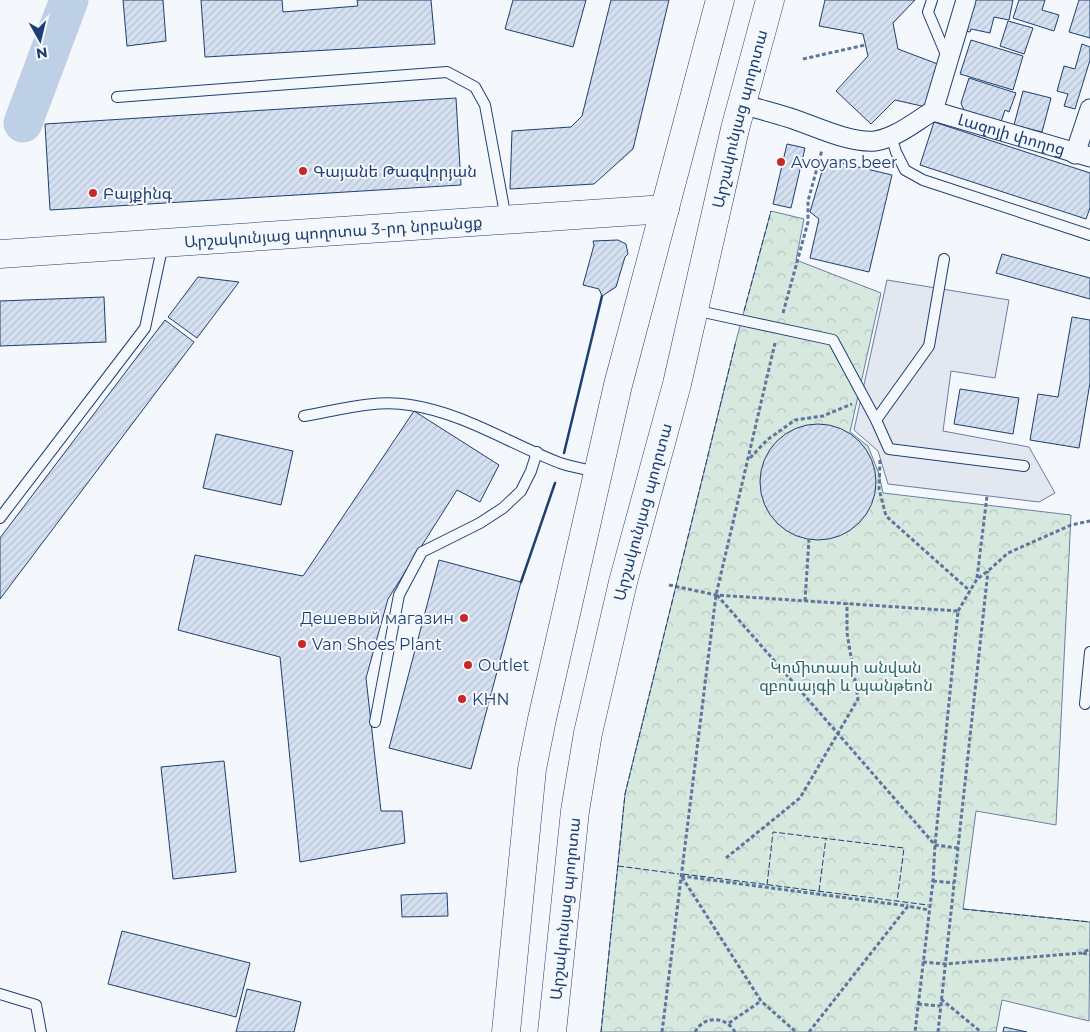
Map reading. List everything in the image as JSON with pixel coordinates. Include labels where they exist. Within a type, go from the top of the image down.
[{"type":"main road","points":[[506,1032],[532,768],[542,719],[618,385],[720,0]]},
{"type":"main road","name":"Արշակունյաց պողոտա","points":[[552,1032],[575,811],[588,733],[623,582],[678,384],[693,310],[742,104],[770,0]]},
{"type":"main road","name":"Արշակունյաց պողոտա 3-րդ նրբանցք","points":[[0,254],[665,209]]},
{"type":"street","points":[[742,104],[791,118],[826,132],[858,139],[875,141],[891,136],[933,111],[966,0]]},
{"type":"street","points":[[1082,155],[1090,109]]},
{"type":"street","name":"Լազոյի փողոց","points":[[933,111],[1082,155]]},
{"type":"lane","points":[[932,0],[928,12],[948,60]]},
{"type":"lane","points":[[117,97],[447,72],[475,87],[485,105],[506,220]]},
{"type":"lane","points":[[891,136],[905,170],[923,180],[1090,235]]},
{"type":"lane","points":[[0,518],[144,328],[163,243]]},
{"type":"lane","points":[[876,420],[929,346],[944,259]]},
{"type":"lane","points":[[693,310],[833,340],[876,420],[889,449],[1024,466]]},
{"type":"lane","points":[[304,416],[378,403],[410,404],[438,411],[477,425],[561,463],[598,472]]},
{"type":"lane","points":[[375,722],[399,595],[422,552],[480,523],[503,508],[521,491],[531,471],[537,452]]},
{"type":"lane","points":[[1085,704],[1090,652]]},
{"type":"lane","points":[[0,994],[36,1005],[41,1032]]},
{"type":"path","points":[[803,59],[866,45]]},
{"type":"path","points":[[662,1032],[716,595],[779,329],[808,222],[808,201],[820,156]]},
{"type":"path","points":[[748,459],[767,440],[795,420],[823,416],[864,399]]},
{"type":"path","points":[[880,459],[879,489],[886,516],[970,591]]},
{"type":"path","points":[[977,579],[986,496]]},
{"type":"path","points":[[916,1032],[933,881],[958,610],[977,579],[1008,553],[1071,525],[1090,521]]},
{"type":"path","points":[[805,601],[809,539]]},
{"type":"path","points":[[938,1032],[988,571]]},
{"type":"path","points":[[669,585],[716,595],[958,610]]},
{"type":"path","points":[[716,595],[935,845],[958,848]]},
{"type":"path","points":[[726,858],[800,798],[858,699],[847,633],[847,603]]},
{"type":"path","points":[[681,876],[891,902],[930,910]]},
{"type":"path","points":[[681,876],[761,1001],[796,1032]]},
{"type":"path","points":[[933,881],[954,883]]},
{"type":"path","points":[[808,1032],[908,906]]},
{"type":"path","points":[[923,962],[944,964],[1082,953],[1090,950]]},
{"type":"path","points":[[1082,953],[1090,955]]},
{"type":"path","points":[[941,999],[981,1032]]},
{"type":"path","points":[[729,1023],[761,1001]]},
{"type":"path","points":[[918,1004],[940,1006]]},
{"type":"path","points":[[694,1032],[701,1023],[716,1019],[729,1023],[736,1032]]},
{"type":"green space","name":"Կոմիտասի անվան զբոսայգի և պանթեոն","points":[[771,211],[804,219],[796,260],[881,293],[850,432],[868,446],[879,474],[883,493],[1071,515],[1056,825],[976,811],[963,909],[1090,922],[1089,1021],[1002,1000],[996,1032],[601,1032],[625,794],[736,341]]},
{"type":"shaded area","points":[[887,280],[1009,300],[995,378],[951,371],[943,431],[1029,447],[1055,493],[1039,502],[888,484],[878,451],[854,430]]},
{"type":"building","points":[[123,0],[163,0],[166,41],[127,46]]},
{"type":"building","points":[[201,0],[282,0],[283,12],[358,6],[357,0],[431,0],[435,44],[205,57]]},
{"type":"building","points":[[513,0],[586,0],[573,47],[505,29]]},
{"type":"building","points":[[611,0],[669,0],[633,149],[594,184],[510,189],[512,131],[571,127],[582,116]]},
{"type":"building","points":[[825,0],[915,0],[893,23],[898,49],[943,66],[926,107],[895,100],[871,124],[836,91],[868,56],[863,34],[819,26]]},
{"type":"building","points":[[967,0],[1013,0],[1009,20],[994,17],[990,33],[971,29],[970,32],[960,30]]},
{"type":"building","points":[[1019,0],[1045,0],[1042,10],[1059,15],[1054,31],[1013,18]]},
{"type":"building","points":[[1079,0],[1090,0],[1090,38],[1069,32]]},
{"type":"building","points":[[1008,21],[1033,28],[1024,54],[1000,46]]},
{"type":"building","points":[[971,40],[1023,56],[1013,90],[960,74]]},
{"type":"building","points":[[1082,44],[1090,47],[1090,60],[1075,109],[1064,106],[1068,94],[1057,91],[1064,66],[1075,69]]},
{"type":"building","points":[[969,78],[1016,93],[1009,112],[1005,110],[999,128],[967,118],[961,103]]},
{"type":"building","points":[[1023,91],[1051,98],[1042,132],[1014,125]]},
{"type":"building","points":[[456,98],[461,185],[50,210],[45,124]]},
{"type":"building","points":[[934,122],[1090,173],[1090,208],[1086,219],[920,165]]},
{"type":"building","points":[[787,144],[805,148],[791,208],[773,204]]},
{"type":"building","points":[[825,161],[832,164],[833,161],[892,175],[869,272],[810,258],[819,219],[810,212]]},
{"type":"building","points":[[618,240],[626,244],[628,254],[625,257],[616,287],[602,296],[599,289],[583,285],[594,245],[593,241]]},
{"type":"building","points":[[1002,254],[1090,278],[1090,299],[996,273]]},
{"type":"building","points":[[198,277],[239,282],[197,338],[168,317]]},
{"type":"building","points":[[104,297],[106,342],[0,346],[0,301]]},
{"type":"building","points":[[1072,317],[1090,320],[1090,383],[1079,448],[1030,440],[1038,394],[1058,397]]},
{"type":"building","points":[[165,320],[194,342],[0,599],[0,538]]},
{"type":"building","points":[[960,389],[1019,398],[1013,434],[954,424]]},
{"type":"building","name":"Van Shoes Plant","points":[[414,411],[499,465],[480,502],[457,490],[388,599],[366,678],[381,811],[402,811],[405,843],[300,862],[280,657],[178,630],[195,555],[303,576]]},
{"type":"building","points":[[818,424],[840,429],[859,441],[871,460],[876,482],[871,504],[859,523],[840,535],[818,540],[796,535],[777,523],[765,504],[760,482],[765,460],[777,441],[796,429]]},
{"type":"building","points":[[216,434],[293,451],[281,505],[203,488]]},
{"type":"building","points":[[439,560],[521,582],[471,769],[389,748]]},
{"type":"building","points":[[224,761],[236,872],[173,879],[161,767]]},
{"type":"building","points":[[447,893],[448,916],[402,917],[401,895]]},
{"type":"building","points":[[122,931],[250,963],[236,1017],[108,984]]},
{"type":"building","points":[[247,989],[301,1002],[294,1032],[236,1032]]},
{"type":"building","points":[[1004,1027],[1027,1032],[1003,1032]]},
{"type":"waterway","points":[[23,123],[69,0]]},
{"type":"fence","points":[[744,311],[771,211]]},
{"type":"fence","points":[[601,1032],[625,794],[736,341]]},
{"type":"fence","points":[[767,885],[773,832],[904,848],[897,901]]},
{"type":"fence","points":[[819,891],[826,838]]},
{"type":"fence","points":[[618,866],[679,874]]},
{"type":"fence","points":[[683,874],[928,905]]},
{"type":"fence","points":[[963,909],[1090,922]]},
{"type":"wall","points":[[564,453],[602,296]]},
{"type":"wall","points":[[521,582],[555,483]]},
{"type":"place","name":"Avoyans beer","points":[[781,162]]},
{"type":"place","name":"Գայանե Թագվորյան","points":[[303,171]]},
{"type":"place","name":"Բայքինգ","points":[[93,193]]},
{"type":"place","name":"Дешевый магазин","points":[[464,618]]},
{"type":"place","name":"Van Shoes Plant","points":[[302,644]]},
{"type":"place","name":"Outlet","points":[[468,665]]},
{"type":"place","name":"KHN","points":[[462,699]]}]
